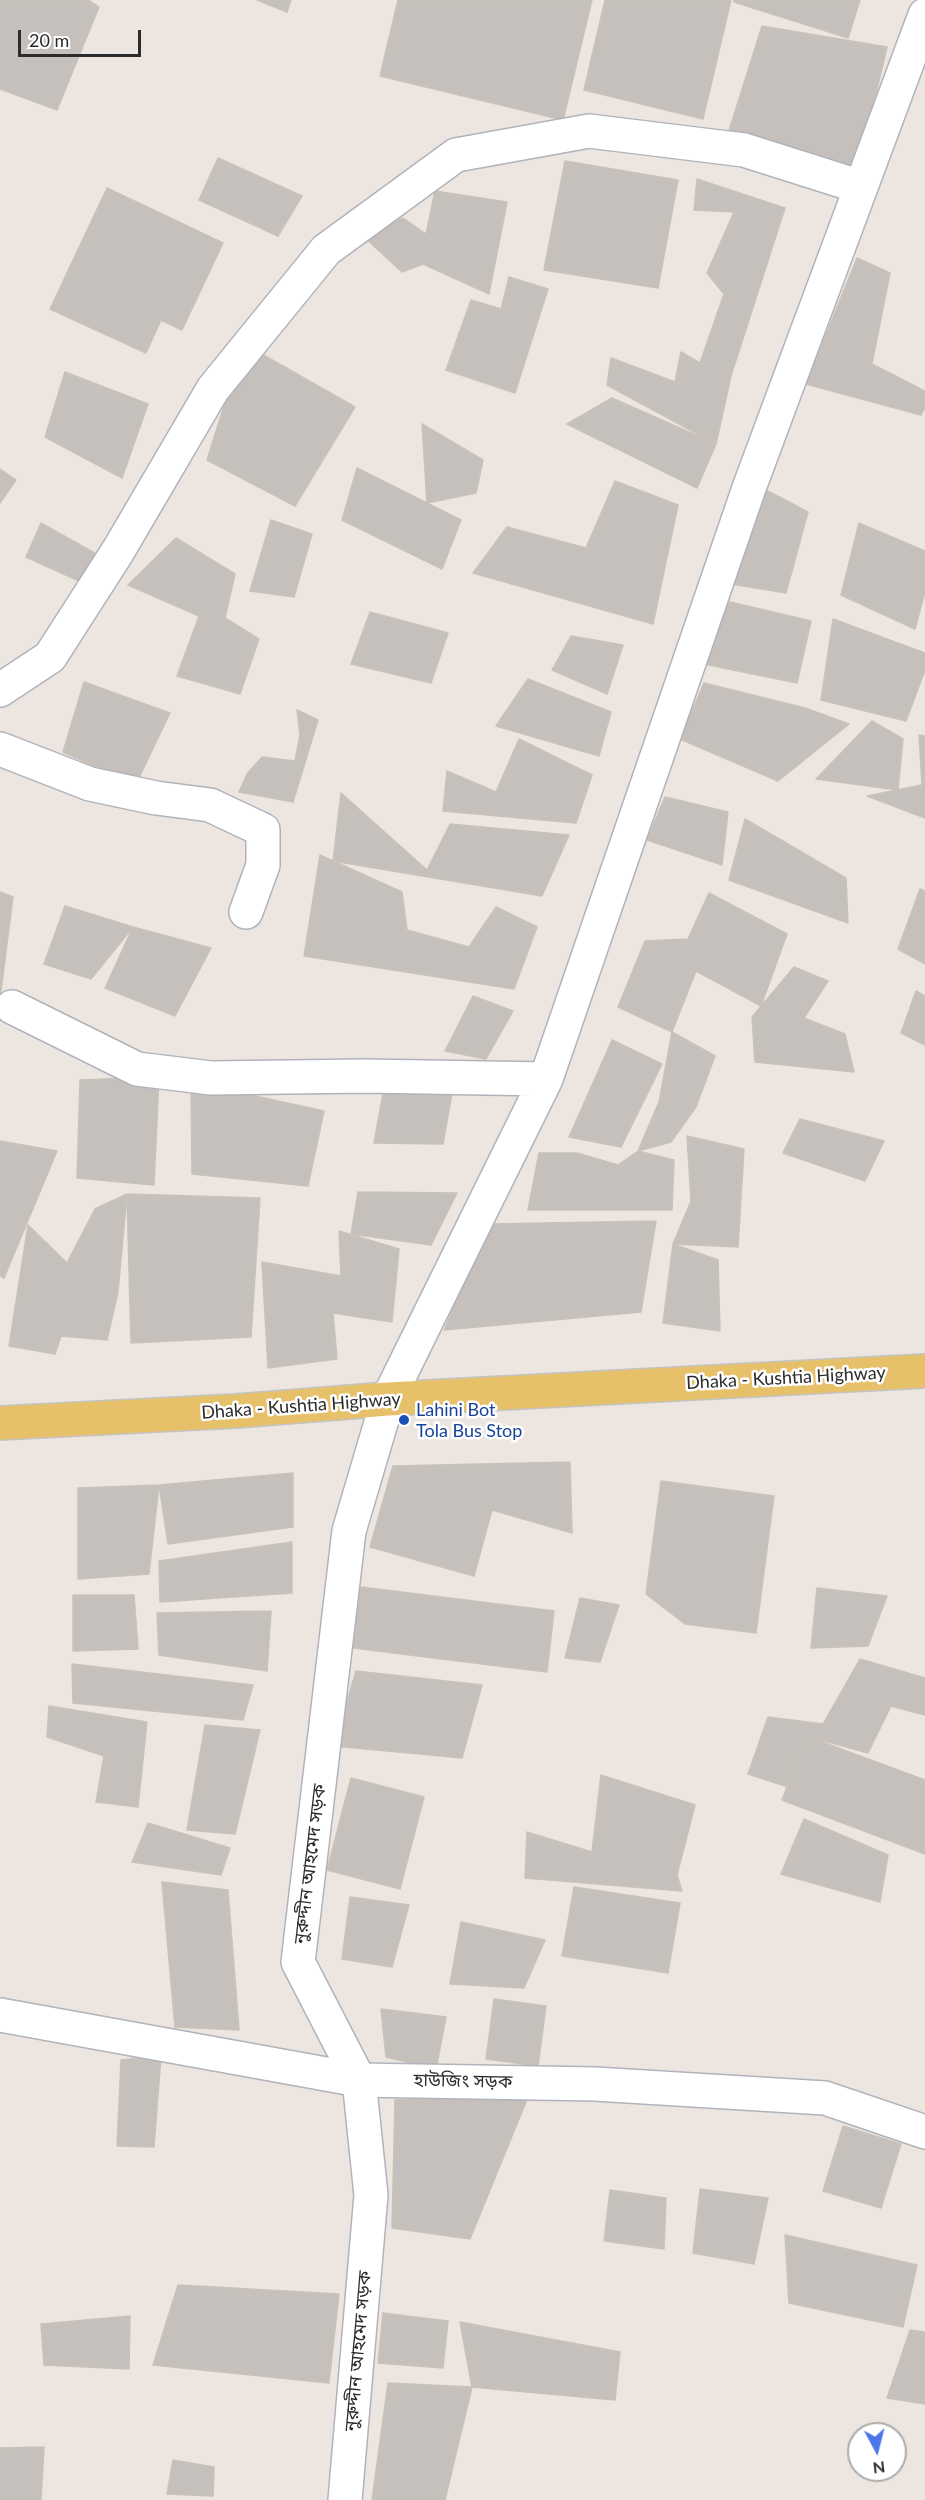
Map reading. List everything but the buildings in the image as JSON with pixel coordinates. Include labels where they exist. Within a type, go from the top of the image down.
[{"type":"main road","name":"Dhaka - Kushtia Highway","points":[[0,1423],[236,1411],[388,1399],[925,1371]]},
{"type":"street","name":"নুরুদ্দীন আহমেদ সড়ক","points":[[345,2500],[371,2195],[359,2080],[298,1962],[349,1531],[388,1399],[546,1079],[749,488],[925,15]]},
{"type":"street","points":[[0,690],[50,657],[118,551],[213,389],[326,250],[456,155],[589,130],[744,150],[861,187]]},
{"type":"street","points":[[0,749],[90,784],[156,798],[210,805],[263,830],[263,864],[246,912]]},
{"type":"street","points":[[12,1007],[137,1069],[212,1078],[365,1076],[546,1079]]},
{"type":"street","name":"হাউজিং সড়ক","points":[[0,2015],[359,2080],[595,2084],[825,2098],[925,2132]]},
{"type":"place","name":"Lahini Bot Tola Bus Stop","points":[[404,1420]]}]
